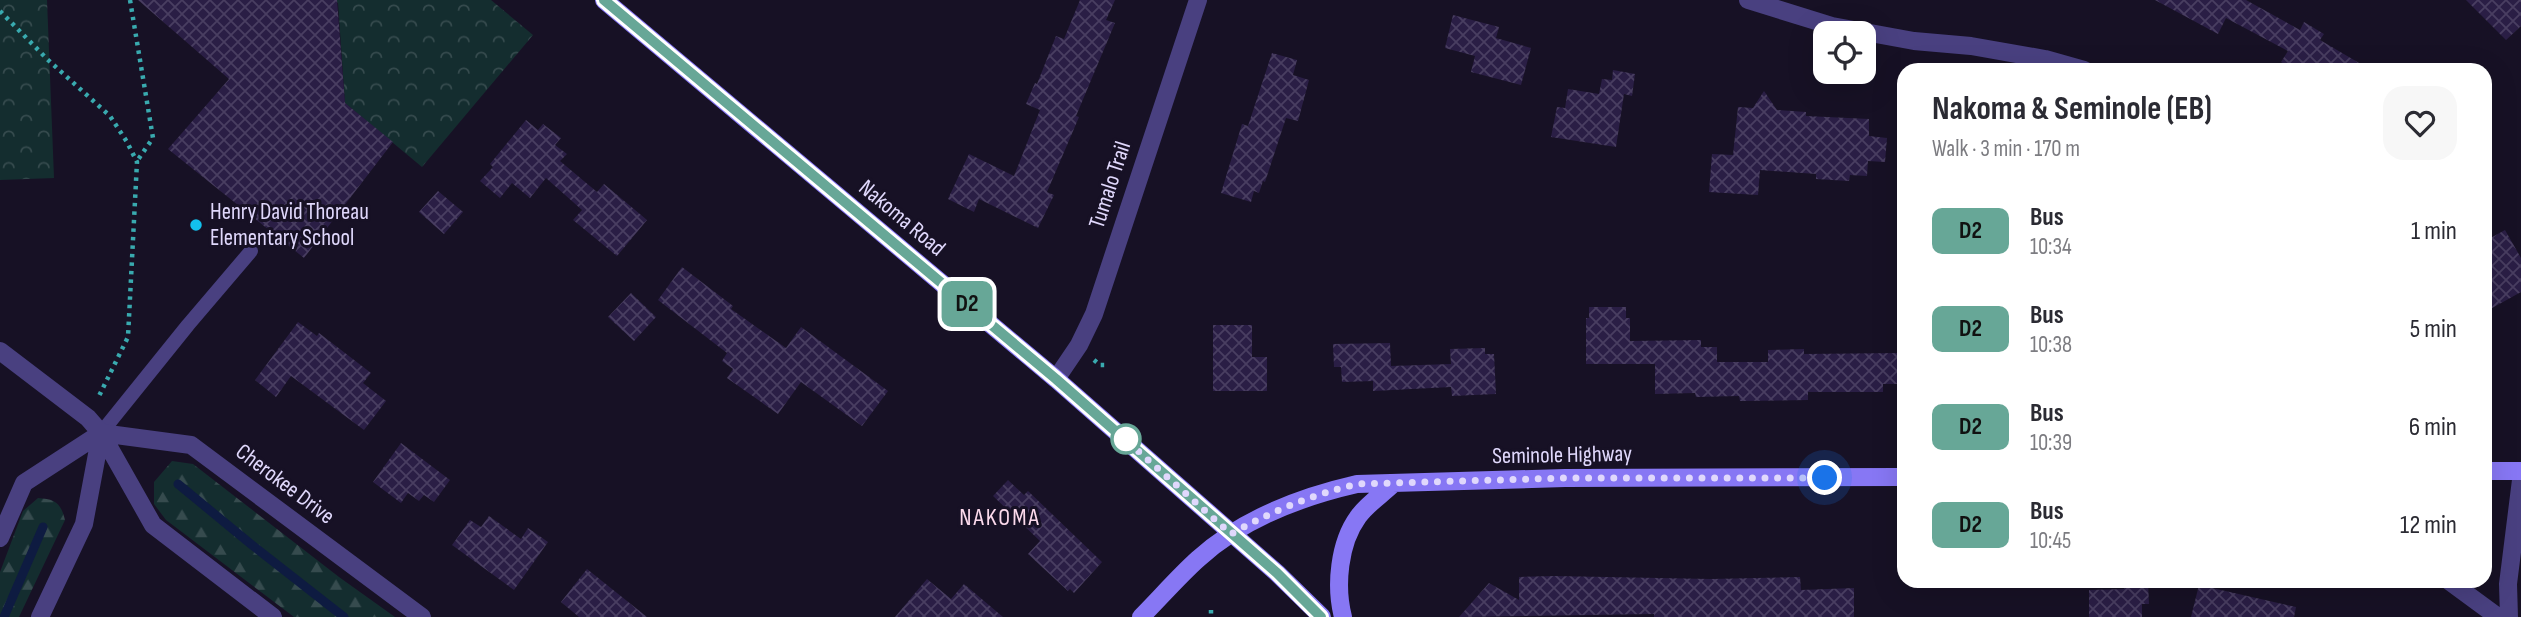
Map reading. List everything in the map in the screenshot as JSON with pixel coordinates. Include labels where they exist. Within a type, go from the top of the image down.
[{"type":"main road","name":"Nakoma Road","points":[[604,0],[1056,379],[1277,573],[1322,617]]},
{"type":"main road","points":[[2492,471],[2521,471]]},
{"type":"main road","name":"Seminole Highway","points":[[1141,617],[1199,558],[1231,534],[1273,511],[1325,492],[1357,484],[1566,478],[1897,477]]},
{"type":"main road","points":[[1343,617],[1339,604],[1345,542],[1359,516],[1394,483]]},
{"type":"street","name":"Tumalo Trail","points":[[1056,379],[1079,345],[1094,314],[1198,0]]},
{"type":"street","points":[[1748,0],[1832,26],[1914,41],[1970,46],[2059,63]]},
{"type":"street","points":[[0,351],[89,418],[101,433],[153,525],[272,617]]},
{"type":"street","points":[[0,538],[24,483],[101,433]]},
{"type":"street","points":[[40,617],[84,523],[101,433]]},
{"type":"street","name":"Cherokee Drive","points":[[101,433],[191,445],[422,617]]},
{"type":"street","points":[[2509,617],[2508,584],[2521,480]]},
{"type":"street","points":[[2459,588],[2498,617]]},
{"type":"lane","points":[[101,433],[251,251]]},
{"type":"path","points":[[130,0],[153,138],[136,162]]},
{"type":"path","points":[[0,11],[47,59],[110,116],[136,162],[128,337],[89,418]]},
{"type":"path","points":[[1211,610],[1211,617]]},
{"type":"green space","points":[[0,0],[47,0],[54,178],[0,180]]},
{"type":"green space","points":[[334,0],[491,0],[533,35],[422,167],[345,103],[338,3]]},
{"type":"green space","points":[[172,461],[193,464],[395,617],[294,617],[166,520],[154,504],[154,482]]},
{"type":"green space","points":[[38,498],[56,503],[65,520],[19,617],[0,617],[0,572],[23,511]]},
{"type":"building","points":[[138,0],[337,0],[345,103],[393,142],[304,258],[168,149],[229,79]]},
{"type":"building","points":[[1080,0],[1115,0],[1106,20],[1115,23],[1047,192],[1054,195],[1038,228],[979,199],[974,212],[948,199],[969,154],[1014,176],[1040,110],[1026,104],[1056,36],[1064,39]]},
{"type":"building","points":[[2155,0],[2246,0],[2300,30],[2304,22],[2324,34],[2320,40],[2359,63],[2283,63],[2288,51],[2226,18],[2218,34]]},
{"type":"building","points":[[2466,0],[2521,0],[2521,26],[2506,40]]},
{"type":"building","points":[[1453,15],[1499,27],[1496,38],[1531,48],[1521,85],[1471,72],[1475,56],[1445,48]]},
{"type":"building","points":[[1272,53],[1297,60],[1293,75],[1309,80],[1298,121],[1286,118],[1265,182],[1263,181],[1259,193],[1254,191],[1251,202],[1221,193],[1242,124],[1248,126]]},
{"type":"building","points":[[1613,70],[1635,74],[1632,96],[1624,94],[1616,147],[1551,137],[1557,107],[1565,108],[1568,89],[1599,94],[1602,79],[1612,80]]},
{"type":"building","points":[[1764,91],[1777,110],[1806,112],[1806,116],[1869,119],[1869,136],[1887,138],[1885,162],[1868,161],[1867,176],[1850,175],[1849,181],[1816,179],[1816,174],[1760,170],[1758,195],[1709,192],[1712,154],[1733,155],[1738,107],[1753,108]]},
{"type":"building","points":[[526,120],[538,130],[543,124],[561,138],[555,145],[567,154],[560,161],[597,192],[604,184],[647,220],[617,256],[573,220],[582,210],[546,178],[530,198],[512,183],[500,198],[480,181],[493,167],[490,164]]},
{"type":"building","points":[[438,191],[463,212],[444,234],[419,212]]},
{"type":"building","points":[[2505,230],[2521,258],[2521,292],[2492,308],[2492,237]]},
{"type":"building","points":[[682,267],[733,306],[731,309],[786,348],[801,327],[888,391],[862,426],[801,382],[778,414],[727,378],[733,369],[722,361],[727,353],[658,300]]},
{"type":"building","points":[[631,293],[656,317],[634,341],[608,317]]},
{"type":"building","points":[[1589,307],[1626,307],[1626,318],[1630,318],[1630,341],[1701,340],[1701,347],[1717,347],[1717,362],[1768,362],[1768,350],[1804,349],[1804,354],[1897,353],[1897,384],[1883,384],[1883,392],[1808,392],[1808,400],[1740,401],[1739,396],[1655,394],[1655,364],[1586,364],[1586,318],[1589,318]]},
{"type":"building","points":[[298,322],[317,336],[319,333],[371,373],[363,383],[386,401],[364,430],[291,376],[276,397],[255,380]]},
{"type":"building","points":[[1213,325],[1252,325],[1252,357],[1267,357],[1267,391],[1213,391]]},
{"type":"building","points":[[1390,343],[1391,366],[1451,364],[1450,349],[1485,348],[1485,354],[1494,354],[1496,394],[1452,396],[1451,387],[1373,391],[1373,381],[1342,382],[1341,367],[1334,367],[1333,344]]},
{"type":"building","points":[[401,443],[450,480],[434,502],[424,495],[419,501],[408,493],[401,503],[373,482]]},
{"type":"building","points":[[1008,480],[1024,495],[1028,491],[1102,562],[1074,593],[1070,589],[1068,591],[1028,554],[1040,541],[993,496]]},
{"type":"building","points":[[489,516],[521,539],[528,528],[548,542],[514,590],[452,545],[470,520],[481,527]]},
{"type":"building","points":[[587,569],[647,617],[579,617],[561,602]]},
{"type":"building","points":[[1519,577],[1711,579],[1800,577],[1801,590],[1854,588],[1854,617],[1654,617],[1654,614],[1459,617],[1489,583],[1519,600]]},
{"type":"building","points":[[927,579],[951,599],[964,584],[1003,617],[895,617]]},
{"type":"building","points":[[2148,588],[2149,604],[2142,604],[2142,617],[2089,617],[2089,590]]},
{"type":"building","points":[[2198,588],[2212,588],[2296,607],[2294,617],[2191,617]]},
{"type":"waterway","points":[[178,484],[344,617]]},
{"type":"waterway","points":[[4,617],[43,527]]},
{"type":"bus line","name":"D2","points":[[604,0],[1056,379],[1277,573],[1321,617]]},
{"type":"place","name":"Henry David Thoreau Elementary School","points":[[196,225]]},
{"type":"district","name":"NAKOMA","points":[[1000,517]]},
{"type":"route","points":[[1126,439],[1118,433],[1231,534],[1273,511],[1325,492],[1357,484],[1566,478],[1825,478]]}]
